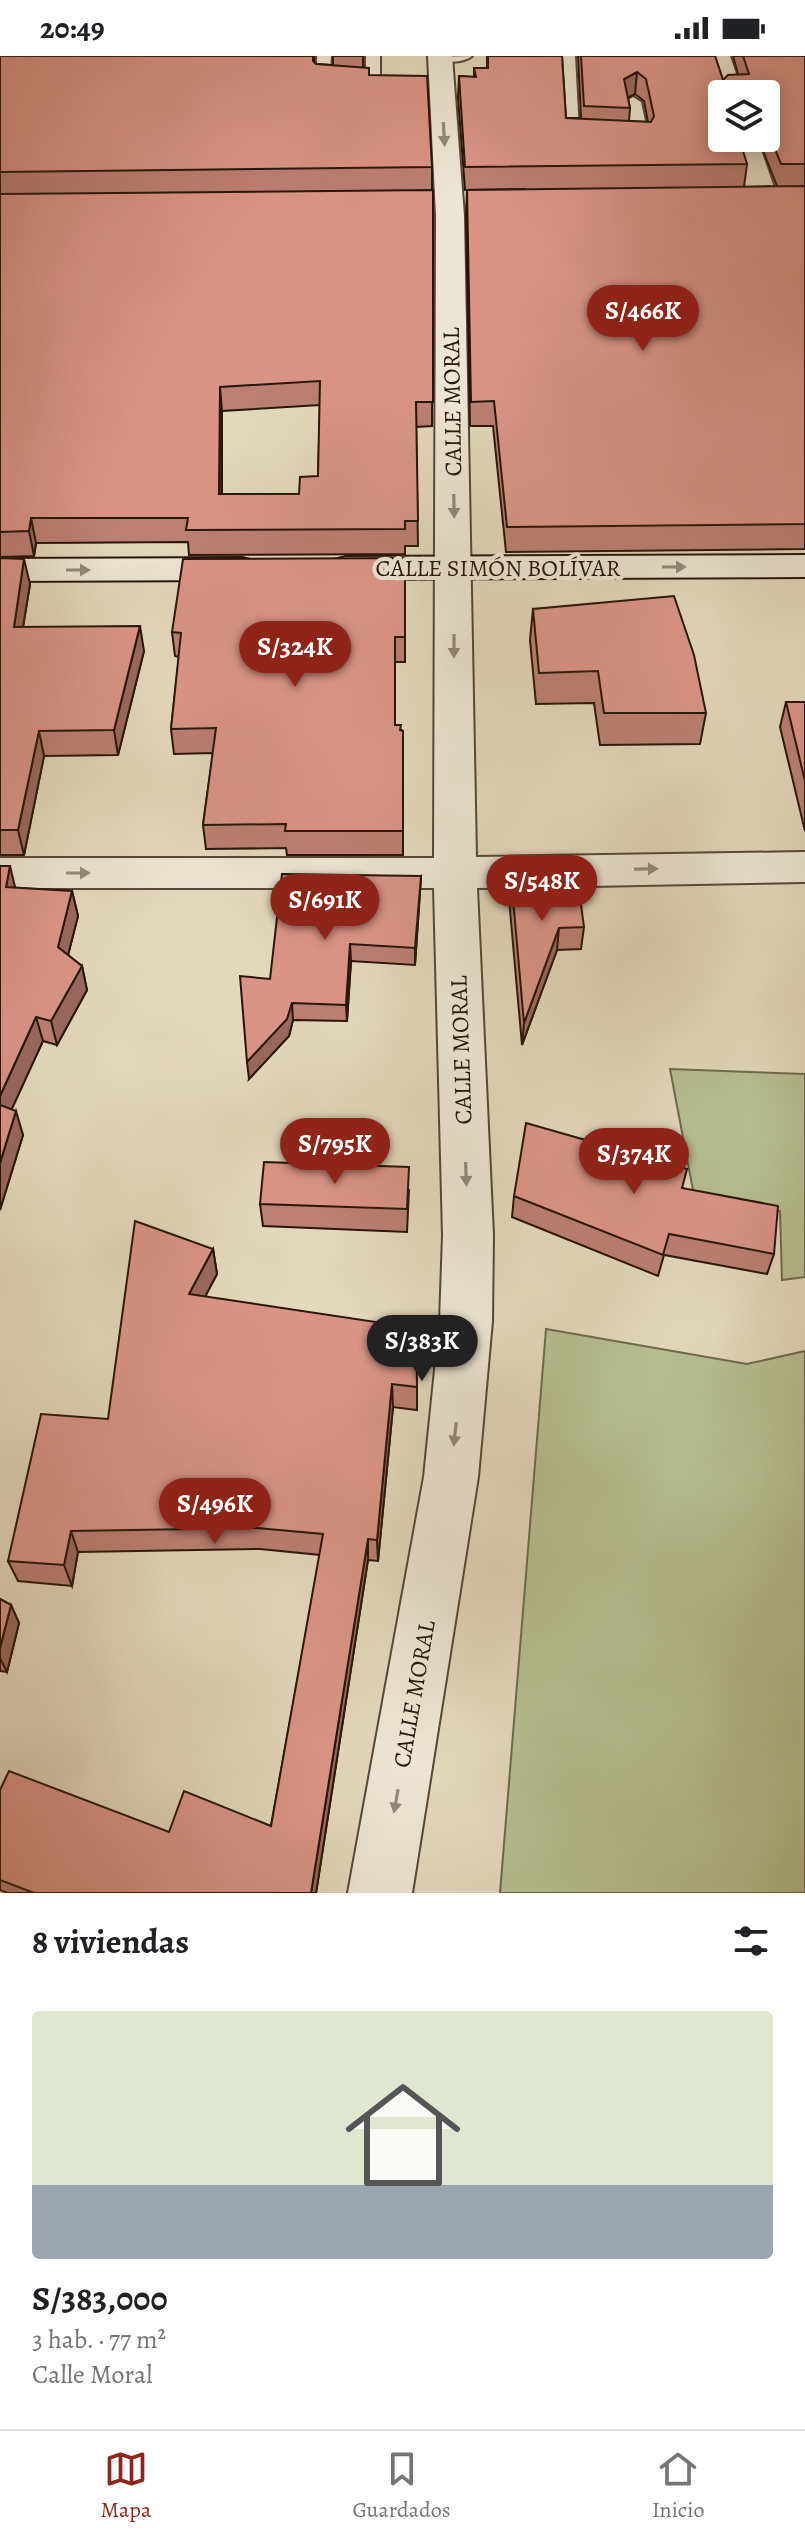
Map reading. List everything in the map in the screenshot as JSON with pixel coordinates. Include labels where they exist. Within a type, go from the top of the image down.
[{"type":"street","name":"CALLE MORAL","points":[[380,1893],[451,1477],[466,1321],[468,1235],[455,873],[448,203],[440,56]]},
{"type":"street","points":[[718,56],[726,80]]},
{"type":"street","points":[[732,200],[778,199],[752,152]]},
{"type":"street","points":[[417,203],[480,202]]},
{"type":"street","name":"CALLE SIMÓN BOLÍVAR","points":[[0,570],[805,566]]},
{"type":"street","points":[[0,873],[455,873],[805,867]]},
{"type":"lane","points":[[324,56],[322,80],[368,84],[373,82],[373,56]]},
{"type":"lane","points":[[440,56],[465,56]]},
{"type":"lane","points":[[568,56],[572,135],[641,139],[633,102]]},
{"type":"green space","points":[[670,1069],[805,1074],[805,1277],[782,1280],[780,1211],[696,1206]]},
{"type":"green space","points":[[546,1329],[747,1364],[805,1351],[805,1893],[500,1893]]},
{"type":"building","points":[[0,56],[313,56],[316,64],[369,68],[369,75],[427,76],[432,167],[0,172]]},
{"type":"building","points":[[488,56],[562,56],[566,118],[651,122],[654,116],[646,79],[637,72],[624,79],[630,108],[584,106],[581,56],[715,56],[723,80],[708,80],[708,152],[743,152],[747,164],[465,167],[459,76],[476,77],[474,68],[488,68]]},
{"type":"building","points":[[743,56],[805,56],[805,164],[781,164],[776,152],[780,152],[780,80],[723,80],[728,75],[749,74]]},
{"type":"building","points":[[805,186],[805,524],[507,527],[494,401],[471,402],[467,190]]},
{"type":"building","points":[[433,190],[433,402],[416,402],[418,521],[405,521],[405,529],[186,530],[188,518],[31,518],[29,531],[0,532],[0,194]],"holes":[[[320,381],[318,476],[300,477],[299,494],[219,494],[220,387]]]},
{"type":"building","points":[[0,558],[24,559],[14,627],[140,626],[114,730],[39,731],[18,830],[0,830]]},
{"type":"building","points":[[405,558],[405,637],[395,637],[395,725],[401,725],[400,730],[403,731],[403,831],[285,831],[286,824],[203,825],[216,728],[171,729],[181,633],[172,632],[183,559]]},
{"type":"building","points":[[674,596],[694,655],[706,713],[604,713],[598,671],[539,673],[533,609]]},
{"type":"building","points":[[786,702],[805,702],[805,781]]},
{"type":"building","points":[[0,866],[10,866],[6,887],[72,891],[58,947],[82,966],[51,1021],[36,1017],[0,1096]]},
{"type":"building","points":[[282,874],[421,876],[415,948],[350,944],[346,1005],[292,1003],[287,1019],[247,1062],[240,976],[270,979]]},
{"type":"building","points":[[577,875],[584,927],[559,928],[524,1023],[511,876]]},
{"type":"building","points":[[0,1105],[16,1111],[0,1163]]},
{"type":"building","points":[[526,1123],[687,1169],[682,1188],[778,1206],[774,1254],[669,1234],[663,1255],[514,1196]]},
{"type":"building","points":[[264,1162],[409,1167],[407,1209],[260,1204]]},
{"type":"building","points":[[135,1221],[213,1249],[189,1294],[416,1328],[417,1387],[392,1384],[377,1540],[368,1539],[311,1893],[34,1893],[0,1880],[0,1790],[9,1771],[169,1832],[184,1791],[271,1826],[323,1534],[257,1528],[71,1531],[64,1565],[8,1561],[41,1414],[108,1419]]},
{"type":"building","points":[[0,1599],[11,1605],[0,1648]]}]
